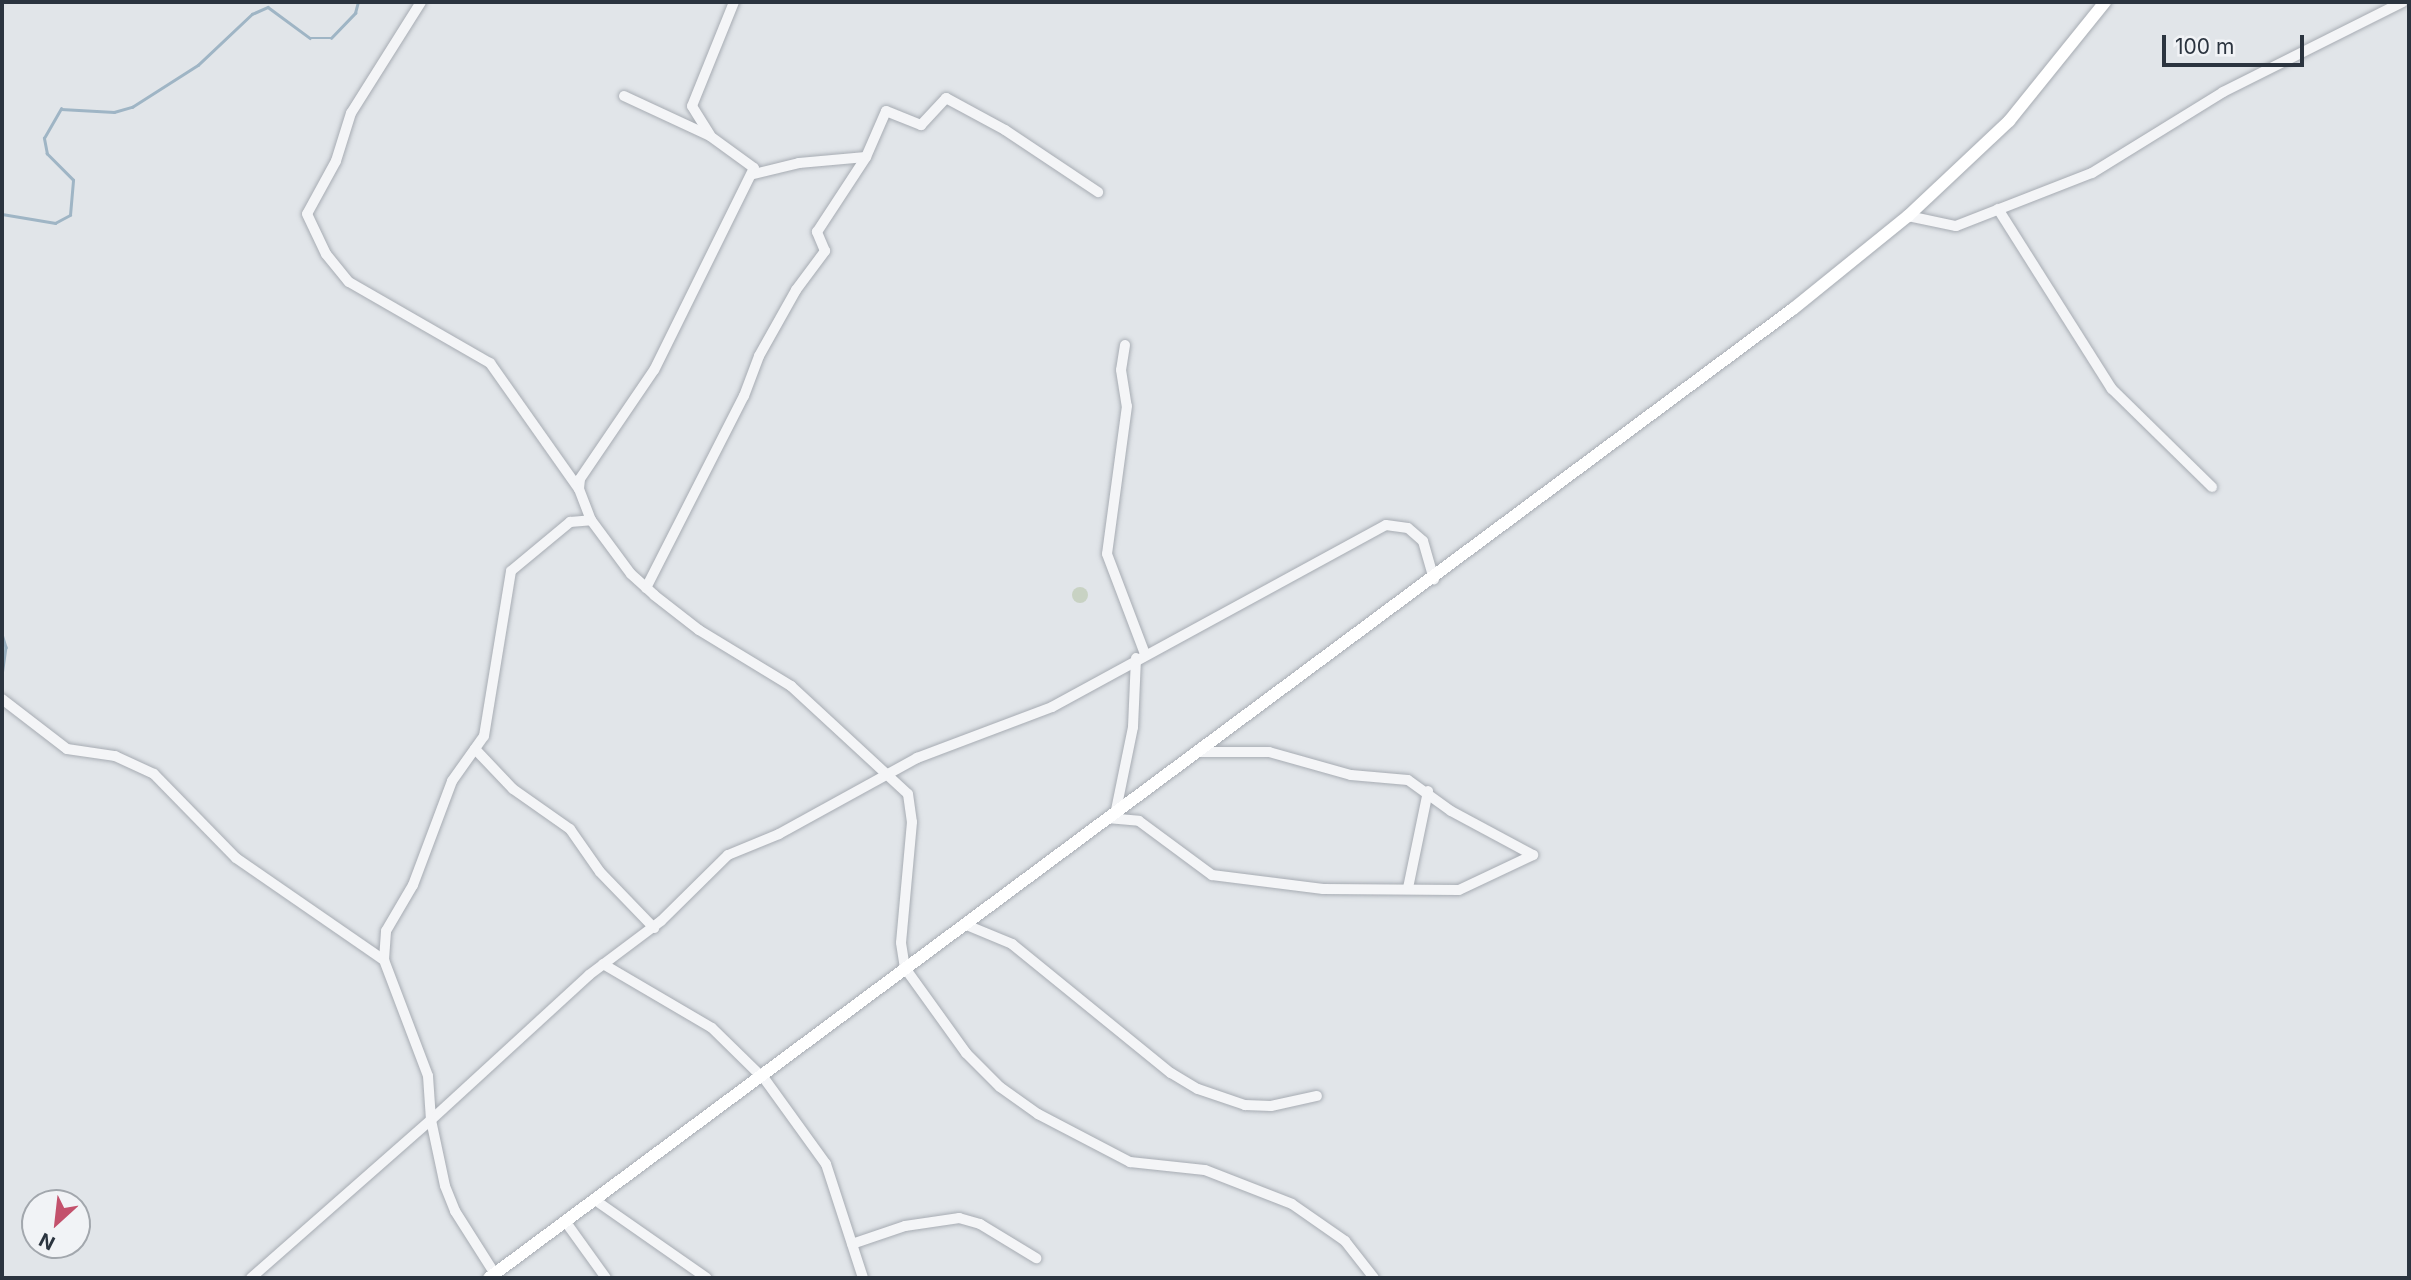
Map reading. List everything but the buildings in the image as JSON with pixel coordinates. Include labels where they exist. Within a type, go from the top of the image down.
[{"type":"main road","points":[[492,1276],[1193,752],[1434,579],[1793,309],[1908,216],[2009,121],[2105,2]]},
{"type":"street","points":[[421,2],[351,114],[336,161],[307,214],[326,254],[349,282],[490,363],[579,489],[591,520],[646,588],[699,630],[791,686],[852,745],[890,773],[912,805],[901,943],[905,968],[966,1053],[1000,1087],[1038,1114],[1130,1162],[1205,1170],[1292,1204],[1345,1241],[1374,1278]]},
{"type":"street","points":[[710,136],[692,106],[734,2]]},
{"type":"street","points":[[1908,216],[1947,228],[2102,168],[2224,92],[2403,2]]},
{"type":"street","points":[[624,96],[710,136],[751,162],[754,174]]},
{"type":"street","points":[[646,588],[744,396],[759,356],[796,289],[825,251],[817,232],[866,157],[886,111],[921,125],[946,98],[1005,130],[1098,192]]},
{"type":"street","points":[[579,489],[586,469],[654,370],[736,199],[754,174],[799,163],[866,157]]},
{"type":"street","points":[[1998,209],[2112,389],[2212,487]]},
{"type":"street","points":[[1116,810],[1133,727],[1141,656],[1107,554],[1126,406],[1121,363],[1125,345]]},
{"type":"street","points":[[492,1276],[445,1186],[431,1120],[428,1076],[384,960],[386,932],[413,885],[452,781],[475,750],[488,719],[511,571],[570,522],[591,520]]},
{"type":"street","points":[[251,1278],[603,964],[654,928],[728,855],[779,834],[890,773],[962,738],[1052,707],[1141,656],[1386,525],[1408,528],[1423,541],[1434,579]]},
{"type":"street","points":[[2,699],[67,749],[115,756],[154,774],[236,858],[384,960]]},
{"type":"street","points":[[475,750],[513,789],[570,829],[600,872],[654,928]]},
{"type":"street","points":[[1105,818],[1139,821],[1194,866],[1227,879],[1253,877],[1323,889],[1459,890],[1533,855],[1451,811],[1428,791],[1395,776],[1351,775],[1269,752],[1193,752]]},
{"type":"street","points":[[1408,888],[1428,791]]},
{"type":"street","points":[[964,924],[1012,944],[1171,1073],[1198,1089],[1244,1105],[1271,1106],[1317,1096]]},
{"type":"street","points":[[603,964],[712,1028],[760,1074],[826,1164],[863,1278]]},
{"type":"street","points":[[595,1200],[707,1278]]},
{"type":"street","points":[[852,1244],[905,1226],[959,1218],[980,1224],[1036,1258]]},
{"type":"street","points":[[565,1221],[607,1278]]},
{"type":"green space","points":[[1077,587],[1083,587],[1088,595],[1086,601],[1077,603],[1072,598],[1072,592]]},
{"type":"waterway","points":[[2,214],[55,223],[70,215],[73,180],[47,154],[44,138],[61,109],[114,112],[132,107],[198,65],[252,14],[268,7],[310,38],[331,38],[355,13],[358,2]]},
{"type":"waterway","points":[[2,634],[6,647],[2,674]]}]
